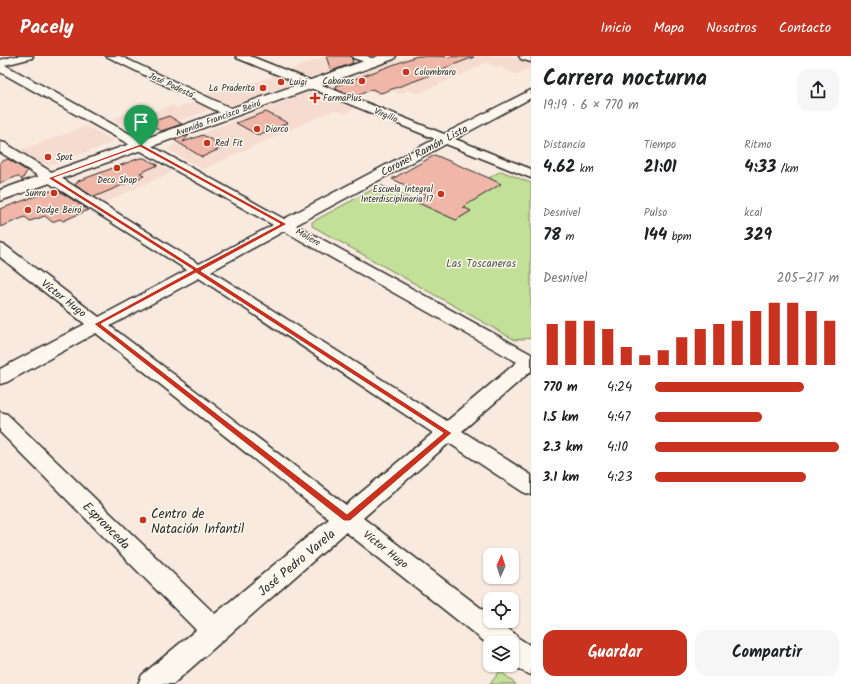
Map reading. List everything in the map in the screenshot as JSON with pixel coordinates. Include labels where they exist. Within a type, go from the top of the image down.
[{"type":"main road","name":"Avenida Francisco Beiró","points":[[0,196],[390,56]]},
{"type":"main road","points":[[525,56],[531,58]]},
{"type":"street","points":[[0,65],[28,56]]},
{"type":"street","name":"José Podestá","points":[[111,56],[231,113]]},
{"type":"street","name":"Virgilio","points":[[241,56],[531,174]]},
{"type":"street","points":[[357,56],[374,62]]},
{"type":"street","name":"Moliere","points":[[0,65],[141,146],[531,361]]},
{"type":"street","name":"Coronel Ramón Lista","points":[[0,377],[444,139],[527,98]]},
{"type":"street","points":[[0,146],[531,486]]},
{"type":"street","name":"Víctor Hugo","points":[[0,249],[497,636]]},
{"type":"street","name":"José Pedro Varela","points":[[152,684],[531,361]]},
{"type":"street","name":"Espronceda","points":[[0,419],[214,631]]},
{"type":"street","points":[[519,653],[531,662]]},
{"type":"shaded area","points":[[326,56],[352,56],[358,60],[355,63],[314,77],[301,77],[287,71]]},
{"type":"shaded area","points":[[411,56],[510,56],[531,63],[531,71],[526,69],[517,74],[486,63],[418,94],[408,90],[399,94],[390,90],[378,95],[368,91],[353,98],[328,86],[332,82]]},
{"type":"shaded area","points":[[278,74],[292,80],[292,84],[236,105],[221,105],[203,96],[226,88],[229,89],[238,86],[242,87]]},
{"type":"shaded area","points":[[314,91],[359,108],[343,114],[334,110],[203,169],[167,149],[306,92]]},
{"type":"shaded area","points":[[198,101],[209,107],[209,110],[147,132],[137,132],[112,119],[142,108],[150,113],[172,105],[177,108]]},
{"type":"shaded area","points":[[87,126],[112,140],[111,143],[52,165],[42,164],[20,150]]},
{"type":"shaded area","points":[[138,158],[146,158],[172,172],[103,203],[75,185],[79,180]]},
{"type":"green space","name":"Las Toscaneras","points":[[501,171],[531,183],[531,338],[515,340],[312,226],[312,222],[381,185],[456,220],[471,211],[463,207],[500,184],[489,178]]},
{"type":"green space","points":[[499,672],[501,672],[516,684],[490,684]]},
{"type":"building","points":[[326,56],[351,56],[353,63],[331,71]]},
{"type":"building","points":[[417,56],[474,57],[432,73],[434,74],[381,93],[372,89],[355,97],[337,90],[336,86]]},
{"type":"building","points":[[266,112],[288,123],[258,135],[236,123]]},
{"type":"building","points":[[169,116],[182,124],[161,131],[148,123]]},
{"type":"building","points":[[189,135],[183,142],[203,135],[224,147],[202,157],[174,140]]},
{"type":"building","name":"Escuela Integral Interdisciplinaria 17","points":[[435,155],[501,184],[463,207],[471,211],[456,220],[416,202],[427,195],[392,179]]},
{"type":"building","points":[[140,158],[144,158],[158,165],[140,173],[144,176],[94,197],[75,185],[78,181]]},
{"type":"building","points":[[8,159],[27,171],[22,180],[18,176],[0,183],[0,162]]},
{"type":"building","points":[[50,191],[61,192],[88,210],[63,221],[60,219],[52,222],[45,216],[30,221],[25,217],[0,227],[0,209]]},
{"type":"place","name":"Colombraro","points":[[406,72]]},
{"type":"place","name":"Cabanas","points":[[362,81]]},
{"type":"place","name":"Luigi","points":[[281,82]]},
{"type":"place","name":"La Praderita","points":[[263,88]]},
{"type":"place","name":"FarmaPlus","points":[[315,98]]},
{"type":"place","name":"Diarco","points":[[257,129]]},
{"type":"place","name":"Red Fit","points":[[207,143]]},
{"type":"place","name":"Spot","points":[[48,157]]},
{"type":"place","name":"Deco Shop","points":[[117,168]]},
{"type":"place","name":"Sunra","points":[[54,193]]},
{"type":"place","name":"Escuela Integral Interdisciplinaria 17","points":[[441,194]]},
{"type":"place","name":"Dodge Beiró","points":[[28,210]]},
{"type":"place","name":"Centro de Natación Infantil","points":[[143,520]]},
{"type":"route","points":[[141,146],[50,178],[178,257],[196,271],[448,433],[347,519],[97,324],[196,271],[284,224],[141,146]]}]
